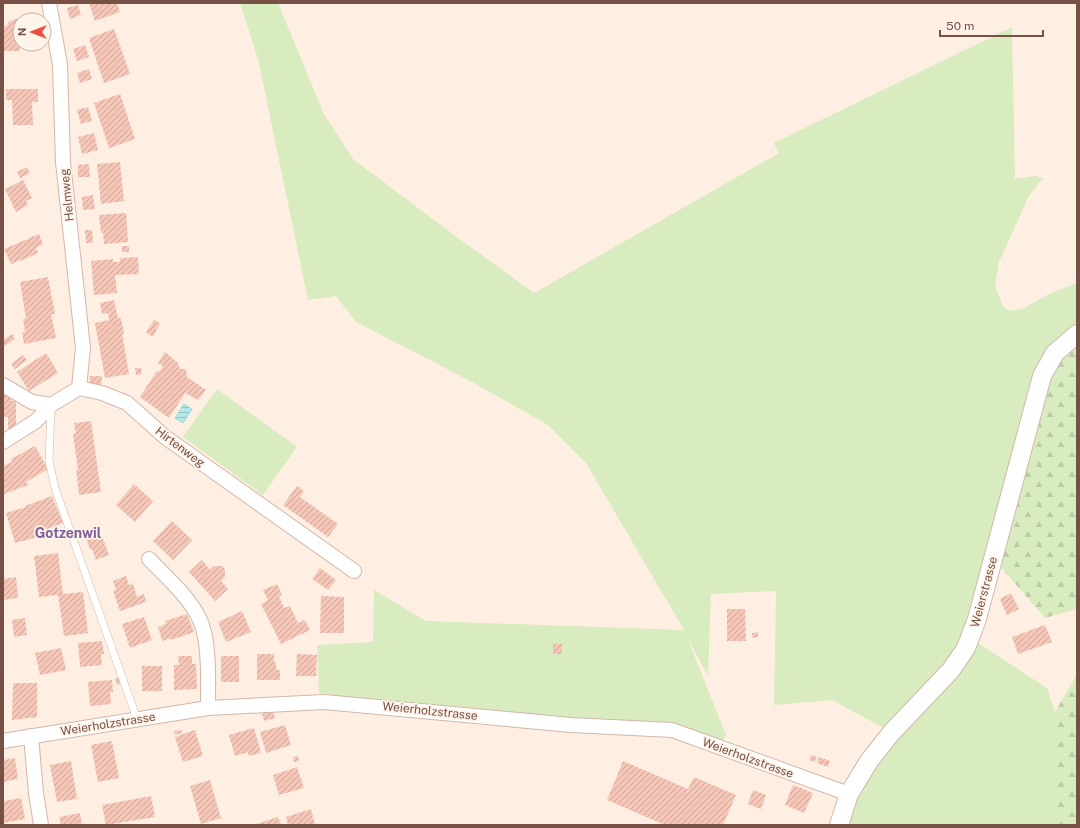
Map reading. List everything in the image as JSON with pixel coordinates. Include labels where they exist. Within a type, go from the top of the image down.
[{"type":"street","name":"Helmweg","points":[[49,3],[60,64],[63,162],[83,348],[79,388]]},
{"type":"street","name":"Weierstrasse","points":[[839,825],[849,794],[869,761],[892,732],[951,670],[966,648],[977,619],[1042,376],[1055,353],[1074,335],[1077,334]]},
{"type":"street","points":[[3,385],[32,402],[51,405]]},
{"type":"street","points":[[3,442],[36,421],[51,405],[79,388]]},
{"type":"street","name":"Hirtenweg","points":[[79,388],[102,393],[127,403],[165,437],[354,571]]},
{"type":"street","points":[[149,559],[185,596],[200,620],[207,647],[208,708]]},
{"type":"street","name":"Weierholzstrasse","points":[[3,741],[208,708],[324,702],[572,725],[672,730],[849,794]]},
{"type":"street","points":[[32,736],[36,793],[41,825]]},
{"type":"lane","points":[[51,405],[49,461],[55,488],[137,719]]},
{"type":"green space","points":[[240,3],[278,3],[324,114],[353,159],[534,293],[779,153],[774,143],[1012,27],[1015,179],[1035,176],[1043,178],[1029,196],[999,262],[995,286],[1003,306],[1009,311],[1022,309],[1051,293],[1077,283],[1077,334],[971,636],[981,645],[1047,688],[1055,712],[1055,825],[845,825],[854,794],[895,734],[832,700],[774,705],[776,591],[711,594],[708,676],[687,637],[726,735],[724,740],[719,741],[390,703],[319,693],[317,645],[373,642],[374,590],[426,621],[684,630],[586,463],[548,425],[474,383],[356,322],[336,296],[308,300],[258,59]]},
{"type":"green space","points":[[1077,334],[1077,609],[1045,618],[993,558],[1034,404]]},
{"type":"green space","points":[[217,389],[297,447],[263,495],[183,437]]},
{"type":"green space","points":[[1076,676],[1077,825],[1055,825],[1055,712]]},
{"type":"water","points":[[184,404],[192,409],[183,423],[175,418]]},
{"type":"building","points":[[89,3],[117,3],[120,12],[95,21]]},
{"type":"building","points":[[78,5],[81,15],[70,19],[67,8]]},
{"type":"building","points":[[12,21],[12,51],[3,51],[3,26],[7,26],[8,22]]},
{"type":"building","points":[[114,29],[130,74],[104,83],[89,38]]},
{"type":"building","points":[[85,45],[89,57],[77,61],[73,49]]},
{"type":"building","points":[[89,69],[92,79],[80,83],[77,73]]},
{"type":"building","points":[[6,89],[38,89],[38,102],[32,102],[33,125],[13,125],[12,100],[6,100]]},
{"type":"building","points":[[120,94],[135,139],[109,148],[94,103]]},
{"type":"building","points":[[88,107],[92,121],[81,124],[77,110]]},
{"type":"building","points":[[94,133],[98,150],[82,154],[78,137]]},
{"type":"building","points":[[120,162],[124,201],[101,204],[97,164]]},
{"type":"building","points":[[89,164],[90,177],[78,177],[78,165]]},
{"type":"building","points":[[27,167],[30,173],[20,178],[17,172]]},
{"type":"building","points":[[23,180],[32,198],[26,201],[28,205],[16,212],[5,189]]},
{"type":"building","points":[[93,195],[95,209],[83,210],[82,197]]},
{"type":"building","points":[[126,213],[128,242],[104,244],[99,215]]},
{"type":"building","points":[[85,230],[92,230],[93,243],[86,243]]},
{"type":"building","points":[[39,234],[43,244],[36,248],[38,253],[11,264],[4,249]]},
{"type":"building","points":[[122,246],[129,246],[129,252],[122,252]]},
{"type":"building","points":[[138,257],[139,274],[115,275],[117,293],[94,295],[91,261],[113,259],[113,262],[120,262],[120,258]]},
{"type":"building","points":[[48,277],[55,314],[51,314],[56,338],[24,344],[22,332],[25,332],[23,319],[26,319],[20,282]]},
{"type":"building","points":[[114,300],[118,318],[121,318],[124,333],[122,334],[129,374],[105,378],[95,323],[109,320],[108,313],[102,314],[100,303]]},
{"type":"building","points":[[154,320],[160,323],[153,337],[146,332]]},
{"type":"building","points":[[12,334],[15,339],[3,347],[3,340]]},
{"type":"building","points":[[165,352],[178,363],[180,369],[186,369],[187,377],[206,390],[198,400],[185,393],[169,418],[140,397],[156,372],[160,371],[163,366],[158,363]]},
{"type":"building","points":[[46,353],[58,373],[29,391],[17,372]]},
{"type":"building","points":[[23,355],[27,360],[15,369],[11,364]]},
{"type":"building","points":[[135,368],[141,368],[142,374],[136,375]]},
{"type":"building","points":[[90,376],[102,376],[101,387],[89,386]]},
{"type":"building","points":[[3,395],[11,395],[11,401],[16,401],[16,429],[8,429],[8,417],[3,417]]},
{"type":"building","points":[[91,421],[101,492],[79,495],[76,470],[78,470],[73,434],[76,434],[74,423]]},
{"type":"building","points":[[35,446],[48,469],[26,482],[28,485],[4,494],[3,466],[12,462],[11,459]]},
{"type":"building","points":[[134,484],[153,501],[135,522],[116,505]]},
{"type":"building","points":[[297,486],[304,491],[300,497],[338,524],[328,537],[283,505]]},
{"type":"building","points":[[52,496],[63,523],[40,532],[41,536],[15,543],[6,513],[26,507],[25,506]]},
{"type":"building","points":[[172,521],[192,540],[173,560],[153,541]]},
{"type":"building","points":[[99,528],[109,555],[96,560],[92,549],[90,550],[86,537],[88,537],[87,533]]},
{"type":"building","points":[[58,553],[63,594],[83,592],[88,633],[64,636],[58,595],[39,597],[34,556]]},
{"type":"building","points":[[202,560],[210,570],[214,566],[222,566],[225,569],[225,577],[221,581],[228,589],[215,601],[189,572]]},
{"type":"building","points":[[320,568],[336,580],[328,590],[312,579]]},
{"type":"building","points":[[126,576],[129,585],[133,584],[137,597],[144,594],[146,602],[120,611],[113,591],[116,590],[113,581]]},
{"type":"building","points":[[16,577],[18,598],[3,600],[3,579]]},
{"type":"building","points":[[277,584],[282,595],[279,596],[284,608],[290,606],[298,623],[305,620],[310,630],[281,644],[261,604],[268,600],[263,590]]},
{"type":"building","points":[[1011,593],[1019,609],[1007,615],[1000,599]]},
{"type":"building","points":[[321,596],[344,597],[344,633],[320,633]]},
{"type":"building","points":[[727,609],[745,609],[746,641],[727,641]]},
{"type":"building","points":[[242,611],[251,632],[226,642],[218,622]]},
{"type":"building","points":[[187,614],[194,632],[171,640],[171,638],[162,641],[158,627],[166,624],[165,621]]},
{"type":"building","points":[[144,617],[152,640],[130,648],[122,624]]},
{"type":"building","points":[[25,618],[27,635],[14,637],[12,620]]},
{"type":"building","points":[[1045,625],[1052,642],[1018,654],[1012,637]]},
{"type":"building","points":[[758,632],[758,637],[752,638],[752,633]]},
{"type":"building","points":[[102,641],[104,654],[101,654],[102,665],[80,667],[78,643]]},
{"type":"building","points":[[553,644],[562,644],[562,654],[553,654]]},
{"type":"building","points":[[61,648],[66,670],[40,675],[35,653]]},
{"type":"building","points":[[257,654],[274,654],[276,670],[280,670],[280,680],[257,680]]},
{"type":"building","points":[[297,654],[317,655],[316,676],[296,676]]},
{"type":"building","points":[[178,656],[192,656],[192,664],[196,664],[197,689],[174,690],[174,665],[179,665]]},
{"type":"building","points":[[221,656],[239,656],[239,682],[221,682]]},
{"type":"building","points":[[142,666],[162,666],[162,691],[142,691]]},
{"type":"building","points":[[119,677],[122,683],[117,685],[115,678]]},
{"type":"building","points":[[112,680],[113,692],[110,692],[111,704],[90,706],[88,682]]},
{"type":"building","points":[[13,683],[37,683],[37,717],[12,720]]},
{"type":"building","points":[[273,711],[275,718],[264,721],[262,714]]},
{"type":"building","points":[[285,725],[291,745],[266,753],[260,732]]},
{"type":"building","points":[[254,728],[261,753],[249,756],[248,752],[235,756],[229,735]]},
{"type":"building","points":[[181,730],[182,733],[175,735],[174,731]]},
{"type":"building","points":[[195,730],[203,756],[183,762],[175,737]]},
{"type":"building","points":[[112,741],[119,778],[98,782],[91,745]]},
{"type":"building","points":[[811,755],[817,757],[815,762],[809,760]]},
{"type":"building","points":[[298,756],[299,761],[294,762],[293,757]]},
{"type":"building","points":[[819,757],[830,761],[828,767],[817,763]]},
{"type":"building","points":[[15,758],[18,779],[3,782],[3,760]]},
{"type":"building","points":[[71,761],[77,799],[57,802],[50,765]]},
{"type":"building","points":[[623,761],[688,789],[694,777],[736,795],[723,825],[665,825],[607,800]]},
{"type":"building","points":[[297,767],[304,788],[279,795],[273,775]]},
{"type":"building","points":[[210,780],[221,818],[201,824],[190,786]]},
{"type":"building","points":[[793,785],[813,793],[804,813],[785,805]]},
{"type":"building","points":[[753,790],[766,795],[761,809],[748,804]]},
{"type":"building","points":[[151,796],[155,817],[106,825],[102,805]]},
{"type":"building","points":[[21,798],[25,819],[3,823],[3,801]]},
{"type":"building","points":[[311,809],[315,825],[288,825],[286,817]]},
{"type":"building","points":[[80,813],[82,825],[61,825],[59,817]]},
{"type":"building","points":[[278,817],[281,825],[253,825]]},
{"type":"district","name":"Gotzenwil","points":[[68,533]]}]
